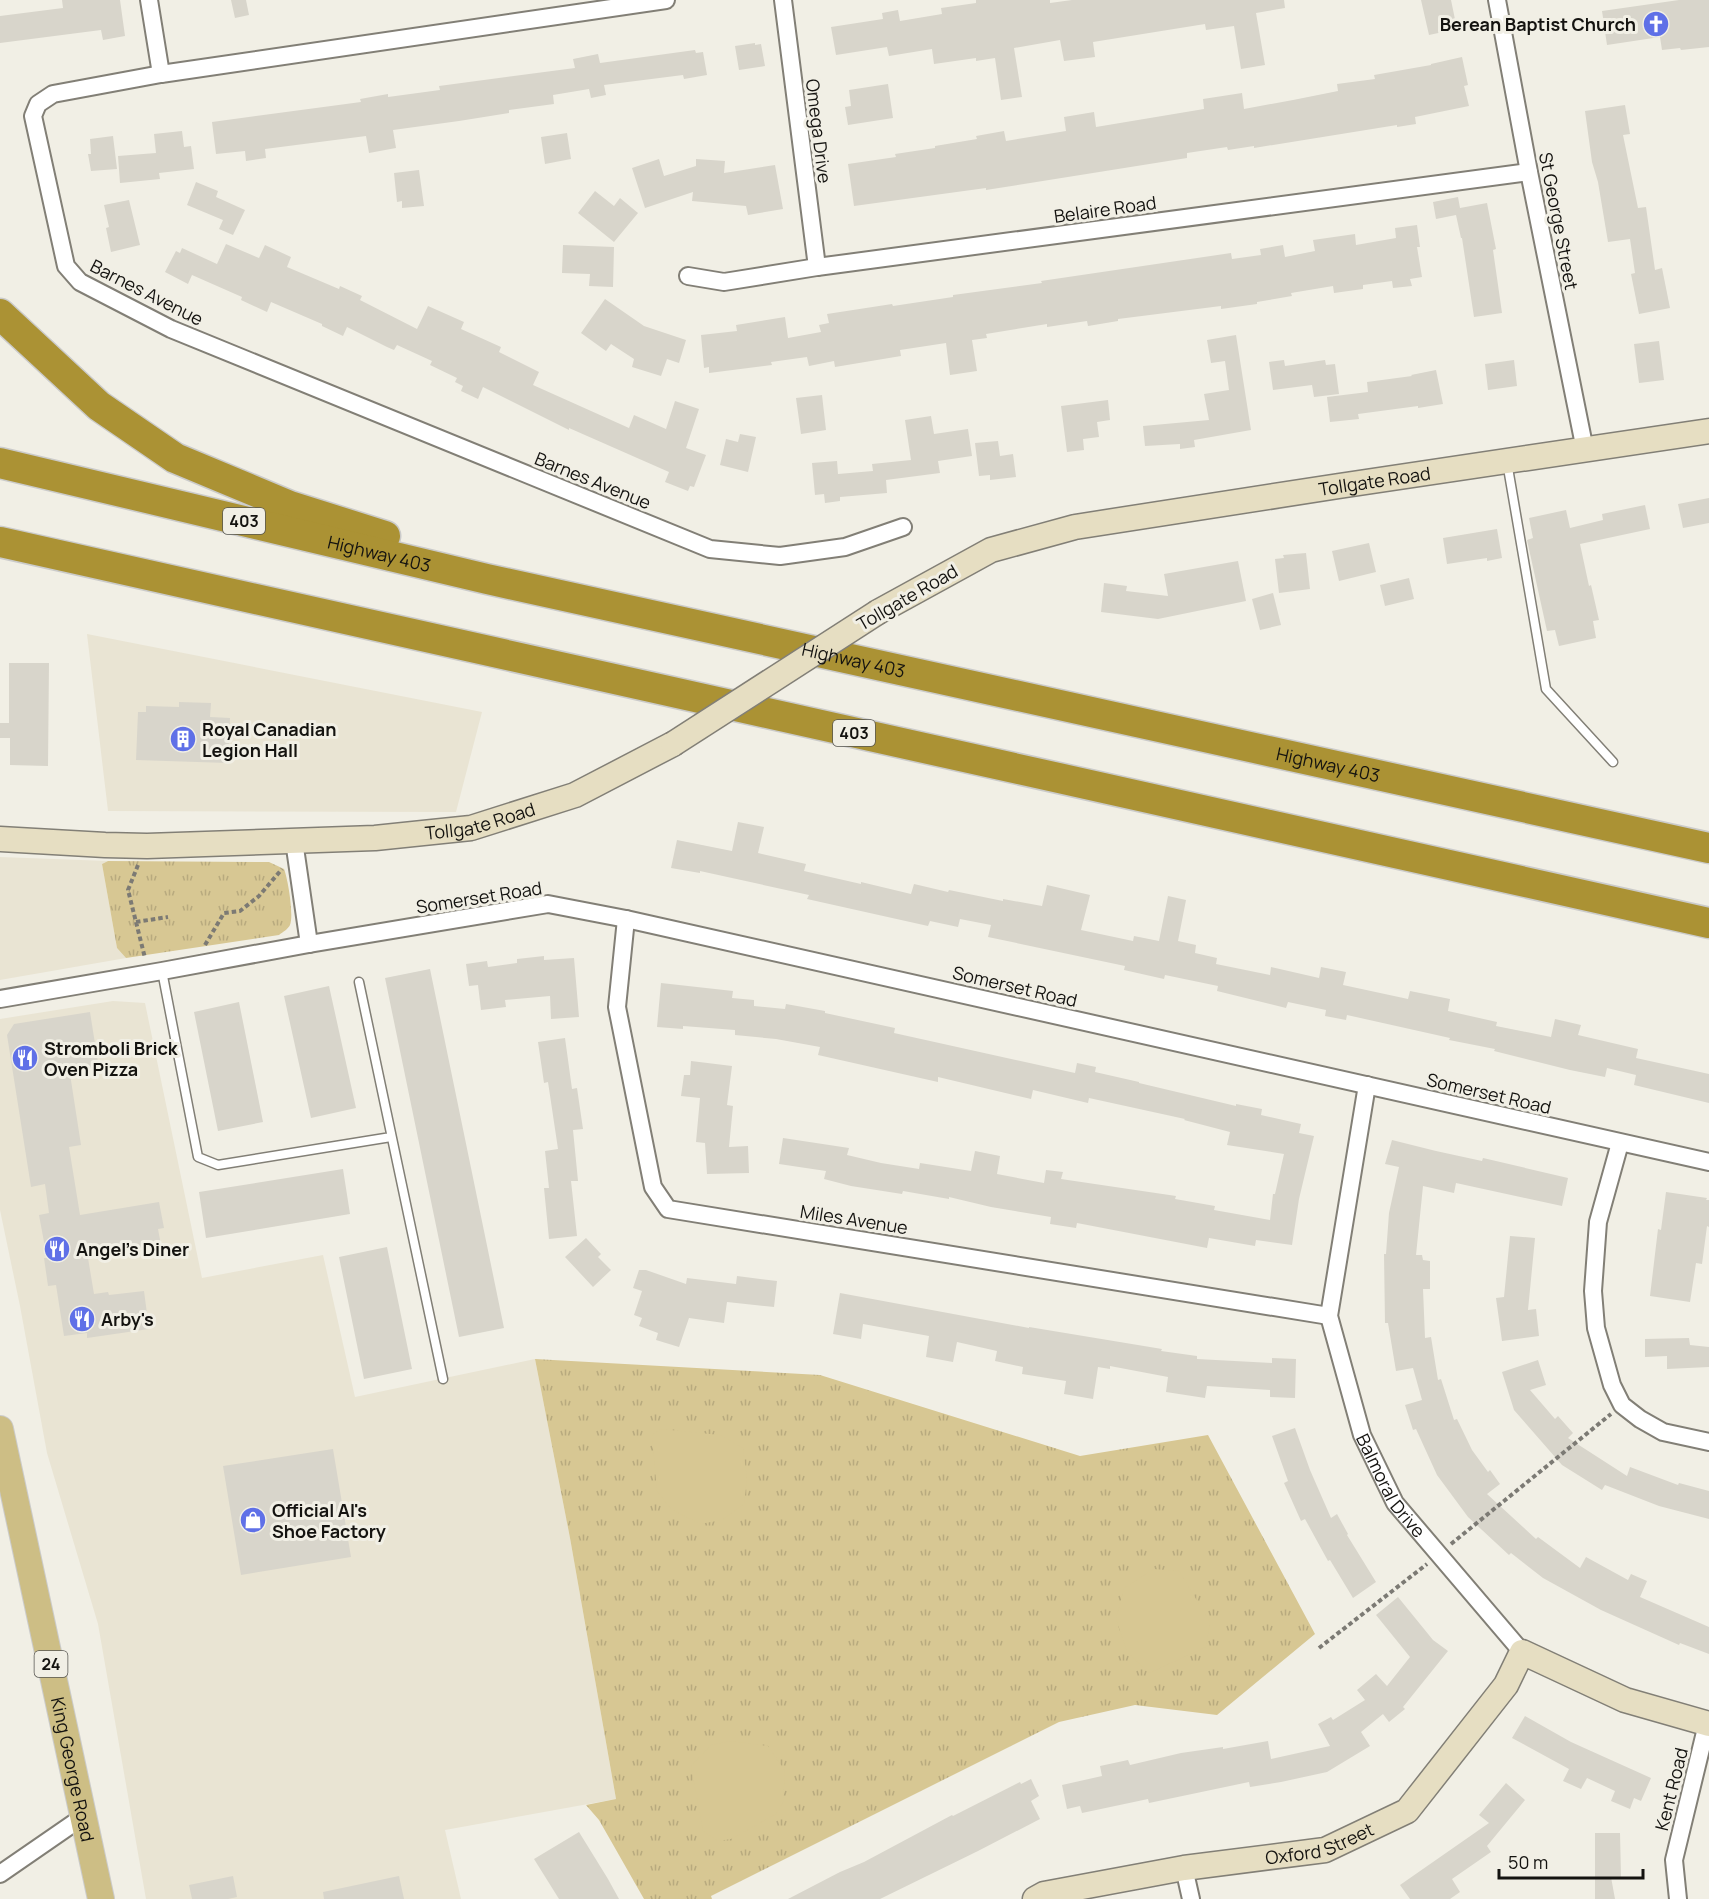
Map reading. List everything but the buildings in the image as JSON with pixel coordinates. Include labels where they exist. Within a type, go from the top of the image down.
[{"type":"highway","points":[[0,314],[99,406],[175,458],[290,506],[442,554],[487,579]]},
{"type":"highway","name":"Highway 403","points":[[0,463],[487,579],[1709,848]]},
{"type":"highway","name":"403","points":[[0,542],[1709,923]]},
{"type":"main road","name":"Tollgate Road","points":[[0,839],[105,845],[295,847],[471,828],[575,795],[673,744],[878,612],[991,550],[1075,527],[1709,431]]},
{"type":"main road","name":"King George Road","points":[[0,1429],[101,1899]]},
{"type":"main road","name":"Balmoral Drive","points":[[1522,1652],[1625,1700],[1708,1724]]},
{"type":"main road","name":"Oxford Street","points":[[1035,1899],[1044,1894],[1185,1868],[1325,1850],[1407,1811],[1506,1685],[1522,1652]]},
{"type":"street","points":[[149,0],[161,74]]},
{"type":"street","name":"Barnes Avenue","points":[[666,0],[161,74],[52,94],[38,104],[33,116],[66,266],[80,282],[171,329],[710,549],[780,556],[845,547],[903,527]]},
{"type":"street","name":"Omega Drive","points":[[783,0],[817,267]]},
{"type":"street","name":"St George Street","points":[[1497,0],[1585,450]]},
{"type":"street","name":"Belaire Road","points":[[688,276],[724,282],[817,267],[1529,172]]},
{"type":"street","points":[[295,847],[309,944]]},
{"type":"street","name":"Somerset Road","points":[[0,999],[548,904],[626,919],[1709,1162]]},
{"type":"street","name":"Miles Avenue","points":[[626,919],[616,1007],[653,1187],[668,1209],[1329,1316]]},
{"type":"street","name":"Balmoral Drive","points":[[1368,1085],[1329,1316],[1362,1435],[1395,1503],[1522,1652]]},
{"type":"street","points":[[1620,1143],[1598,1222],[1593,1291],[1596,1328],[1612,1385],[1622,1405],[1640,1419],[1663,1432],[1709,1442]]},
{"type":"street","name":"Kent Road","points":[[1678,1899],[1674,1860],[1708,1724]]},
{"type":"street","points":[[0,1874],[84,1816]]},
{"type":"street","points":[[1185,1868],[1191,1899]]},
{"type":"lane","points":[[1506,461],[1546,689],[1613,762]]},
{"type":"lane","points":[[155,972],[198,1157],[218,1165],[392,1137]]},
{"type":"lane","points":[[359,982],[443,1379]]},
{"type":"path","points":[[147,846],[128,890],[136,922],[155,972]]},
{"type":"path","points":[[193,966],[224,913],[240,911],[259,896],[295,847]]},
{"type":"path","points":[[136,922],[168,917]]},
{"type":"path","points":[[1319,1648],[1438,1555],[1622,1405]]},
{"type":"shaded area","points":[[87,634],[482,712],[456,812],[108,811]]},
{"type":"shaded area","points":[[0,857],[108,861],[102,864],[117,948],[126,958],[0,980]]},
{"type":"shaded area","points":[[113,1001],[145,1003],[202,1278],[323,1255],[355,1397],[535,1359],[570,1538],[616,1799],[445,1830],[461,1899],[146,1899],[98,1624],[47,1453],[0,1210],[0,1019]]},
{"type":"green space","points":[[108,861],[269,862],[284,869],[291,906],[290,925],[279,935],[126,958],[117,948],[102,864]]},
{"type":"green space","points":[[535,1359],[820,1375],[1080,1456],[1208,1435],[1315,1634],[1217,1715],[1135,1705],[1059,1722],[711,1896],[712,1899],[644,1899],[599,1820],[586,1805],[616,1799],[570,1538]]},
{"type":"green space","points":[[661,1429],[720,1435],[743,1448],[747,1479],[744,1504],[722,1520],[700,1524],[671,1509],[657,1491],[652,1435]]},
{"type":"green space","points":[[1154,1569],[1179,1571],[1210,1622],[1206,1647],[1149,1673],[1127,1652],[1116,1619],[1124,1588]]},
{"type":"green space","points":[[731,1741],[768,1746],[785,1771],[783,1802],[776,1814],[731,1839],[718,1841],[703,1831],[691,1766],[711,1745]]},
{"type":"place","name":"Berean Baptist Church","points":[[1656,24]]},
{"type":"place","name":"Royal Canadian Legion Hall","points":[[183,739]]},
{"type":"place","name":"Stromboli Brick Oven Pizza","points":[[25,1058]]},
{"type":"place","name":"Angel's Diner","points":[[57,1249]]},
{"type":"place","name":"Arby's","points":[[82,1319]]},
{"type":"place","name":"Official Al's Shoe Factory","points":[[253,1520]]}]
